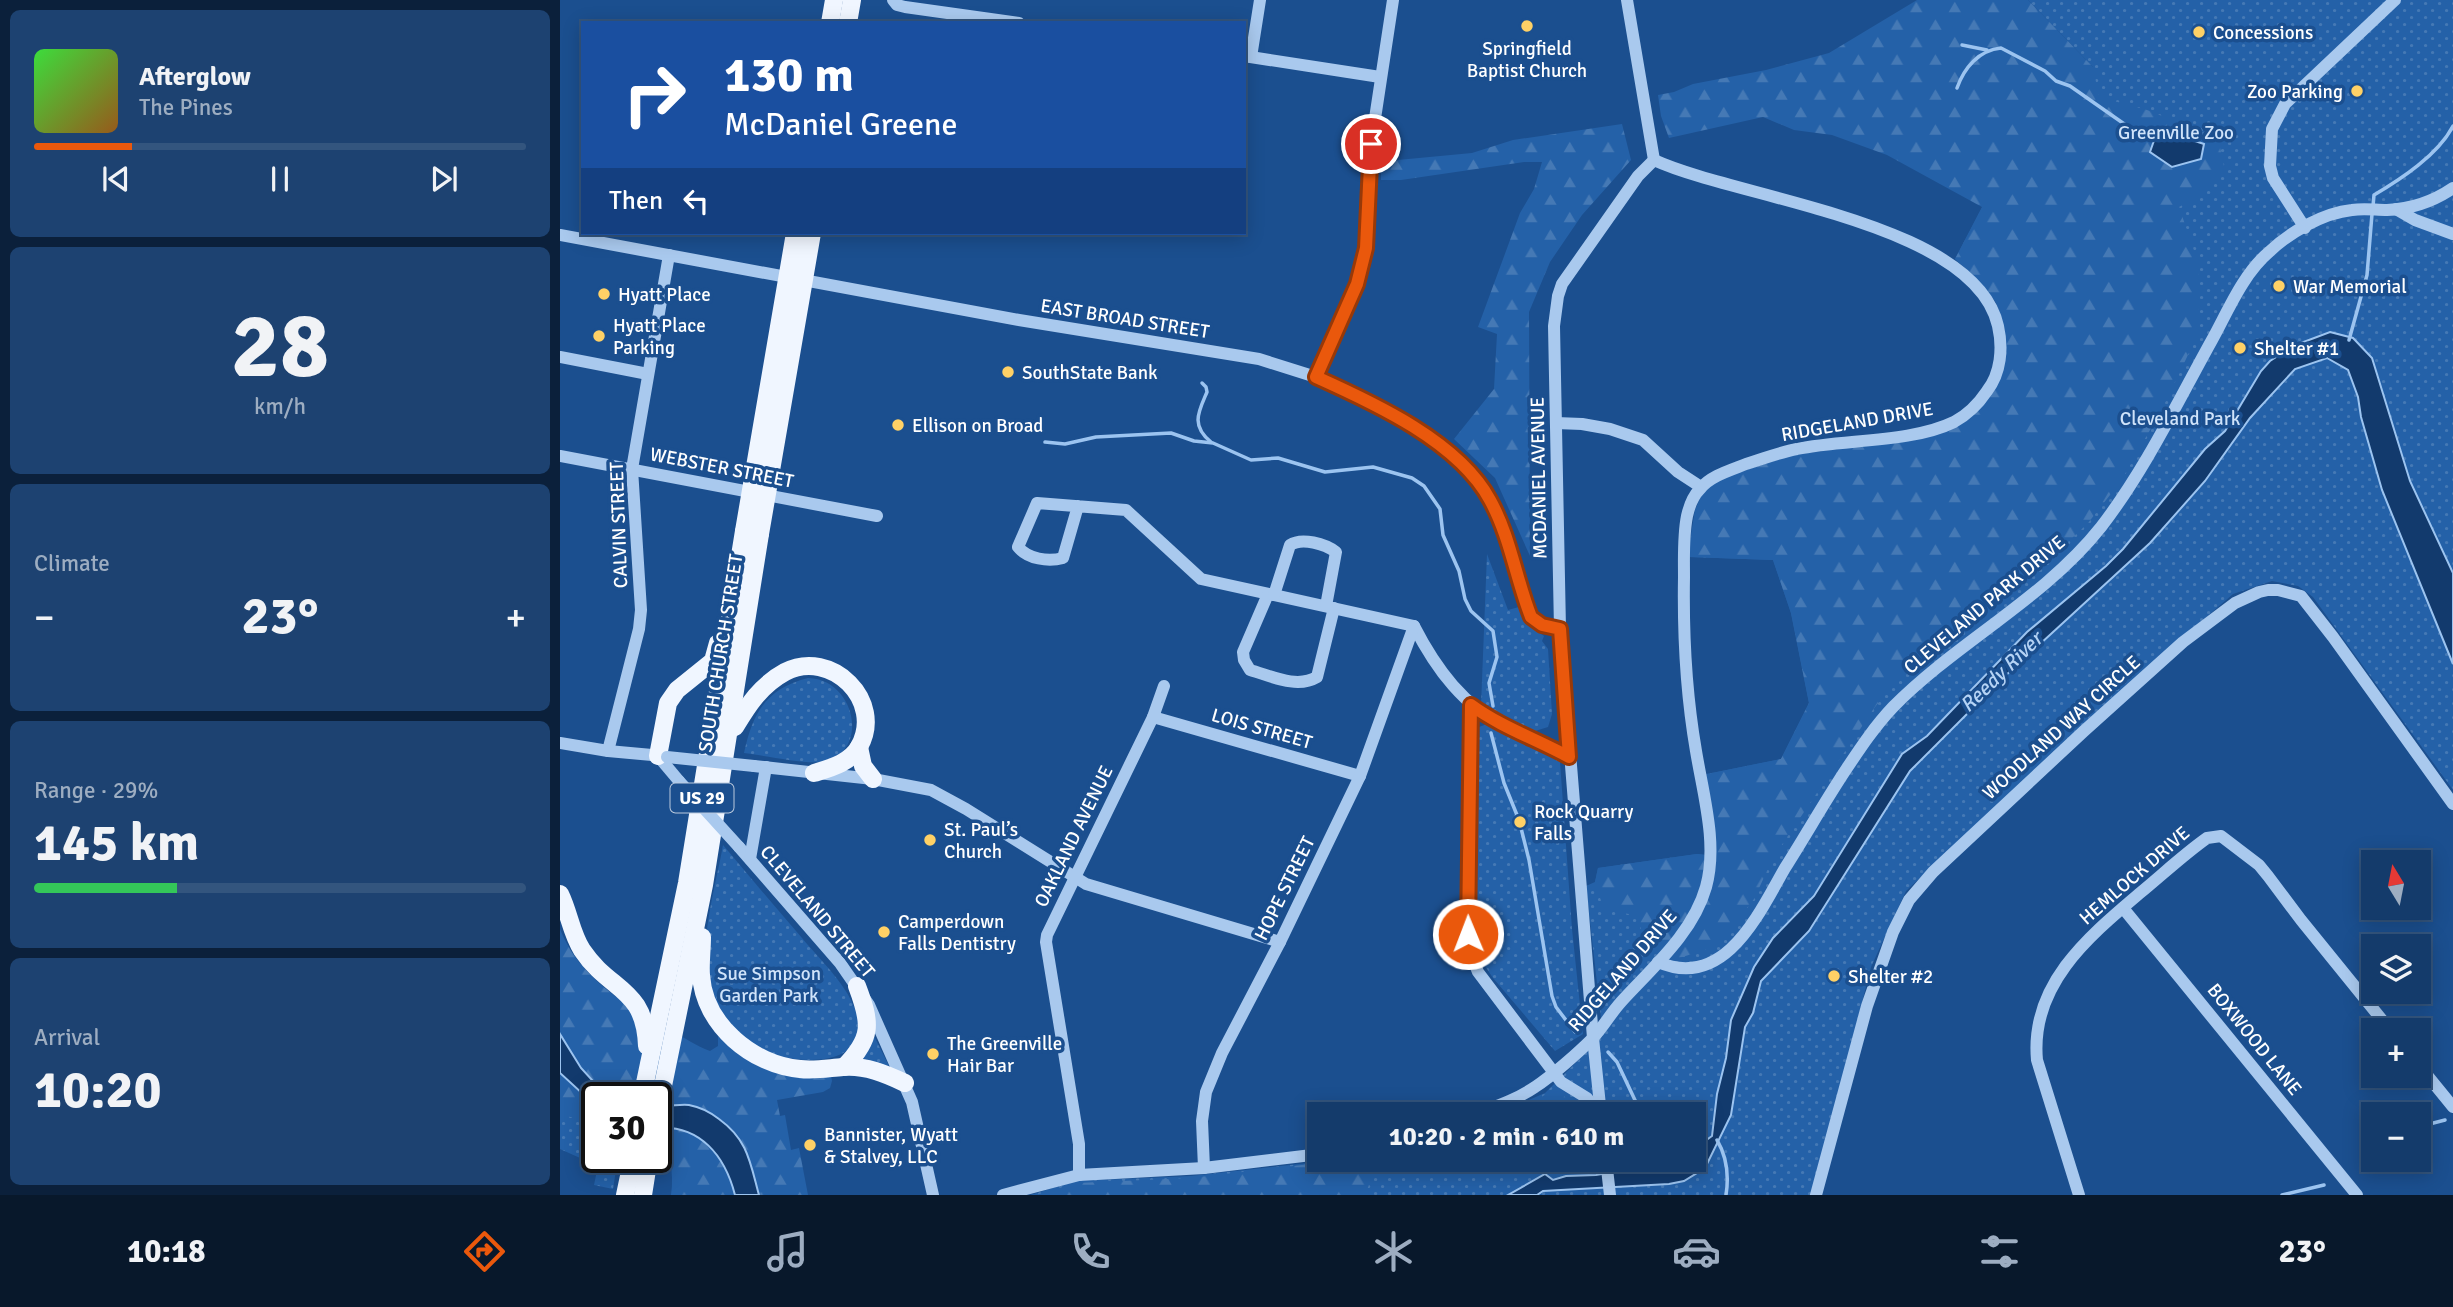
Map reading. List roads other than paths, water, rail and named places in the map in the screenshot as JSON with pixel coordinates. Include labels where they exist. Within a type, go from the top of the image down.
[{"type":"main road","points":[[830,21],[834,0]]},
{"type":"main road","points":[[848,21],[852,0]]},
{"type":"main road","name":"SOUTH CHURCH STREET","points":[[664,1082],[704,885],[730,736],[752,532],[795,235]]},
{"type":"main road","name":"SOUTH CHURCH STREET","points":[[645,1082],[687,883],[735,582],[752,532],[812,235]]},
{"type":"main road","points":[[662,756],[668,703],[677,690],[713,661],[735,582]]},
{"type":"main road","points":[[730,736],[746,706],[771,682],[793,669],[819,666],[843,677],[858,694],[865,720],[859,747],[863,766],[873,779]]},
{"type":"main road","points":[[814,773],[835,767],[859,747]]},
{"type":"main road","points":[[704,885],[701,976],[710,1005],[736,1042],[777,1065],[800,1069],[844,1067],[877,1070],[905,1083]]},
{"type":"main road","points":[[560,894],[584,953],[603,975],[626,992],[641,1010],[646,1029],[648,1064]]},
{"type":"main road","points":[[844,1067],[860,1051],[867,1028],[857,986]]},
{"type":"main road","points":[[625,1195],[636,1173]]},
{"type":"main road","points":[[643,1195],[644,1173]]},
{"type":"street","points":[[892,0],[905,7],[1005,21]]},
{"type":"street","points":[[1260,0],[1248,57],[1380,77]]},
{"type":"street","points":[[1316,377],[1357,284],[1366,248],[1369,158],[1393,0]]},
{"type":"street","points":[[1627,0],[1654,160]]},
{"type":"street","points":[[2305,228],[2273,178],[2270,166],[2272,129],[2285,104],[2395,0]]},
{"type":"street","name":"MCDANIEL AVENUE","points":[[1599,1102],[1560,629],[1554,326],[1562,284],[1638,176],[1654,160]]},
{"type":"street","name":"RIDGELAND DRIVE","points":[[1504,1102],[1537,1086],[1592,1038],[1679,938],[1693,916],[1706,886],[1709,832],[1689,708],[1683,613],[1687,518],[1701,487],[1721,473],[1796,449],[1898,436],[1952,423],[1971,409],[1991,387],[2000,360],[1999,330],[1991,306],[1956,267],[1930,252],[1855,222],[1654,160]]},
{"type":"street","points":[[2390,210],[2423,203],[2453,188]]},
{"type":"street","name":"CLEVELAND PARK DRIVE","points":[[1658,962],[1674,968],[1706,964],[1719,958],[1741,939],[1759,914],[1837,782],[1880,722],[1921,681],[2078,553],[2101,527],[2143,465],[2248,277],[2270,250],[2305,228],[2336,214],[2364,209],[2390,210]]},
{"type":"street","points":[[2390,210],[2453,234]]},
{"type":"street","name":"EAST BROAD STREET","points":[[560,235],[997,316],[1259,359],[1316,377],[1410,425],[1446,448],[1466,467],[1490,499],[1531,617],[1542,625],[1560,629]]},
{"type":"street","name":"CALVIN STREET","points":[[608,751],[639,629],[641,610],[632,469],[668,255]]},
{"type":"street","points":[[560,357],[648,374]]},
{"type":"street","points":[[1556,423],[1610,429],[1643,440],[1678,472],[1701,487]]},
{"type":"street","name":"WEBSTER STREET","points":[[560,456],[877,516]]},
{"type":"street","points":[[1078,506],[1063,558],[1052,561],[1024,554],[1018,547],[1037,503],[1078,506],[1126,510],[1201,579],[1414,626],[1430,657],[1471,705],[1510,729],[1541,741],[1569,757]]},
{"type":"street","points":[[1301,540],[1331,548],[1336,552],[1330,607],[1317,677],[1308,683],[1298,683],[1250,670],[1243,652],[1271,595],[1290,545],[1301,540]]},
{"type":"street","name":"WOODLAND WAY CIRCLE","points":[[1816,1195],[1867,1006],[1893,932],[1909,900],[1933,872],[2084,731],[2183,642],[2235,603],[2268,590],[2301,596],[2453,804]]},
{"type":"street","name":"HOPE STREET","points":[[1204,1168],[1202,1121],[1206,1092],[1222,1054],[1280,942],[1360,776],[1414,626]]},
{"type":"street","name":"OAKLAND AVENUE","points":[[1079,1175],[1079,1144],[1046,942],[1049,927],[1153,717],[1164,686]]},
{"type":"street","points":[[1471,705],[1468,934],[1474,963],[1553,1072],[1566,1086],[1590,1102]]},
{"type":"street","name":"LOIS STREET","points":[[1153,717],[1360,776]]},
{"type":"street","points":[[560,743],[608,751],[873,779],[931,790],[1086,884],[1280,942]]},
{"type":"street","name":"CLEVELAND STREET","points":[[662,756],[679,781],[750,859],[857,986],[879,1024],[905,1083],[919,1129],[933,1195]]},
{"type":"street","points":[[750,859],[760,766]]},
{"type":"street","name":"HEMLOCK DRIVE","points":[[2080,1195],[2037,1060],[2038,1034],[2050,989],[2071,956],[2123,908],[2207,838],[2221,836],[2259,865],[2381,1018]]},
{"type":"street","name":"BOXWOOD LANE","points":[[2123,908],[2357,1195]]},
{"type":"street","points":[[2431,1080],[2453,1107]]},
{"type":"street","points":[[1003,1195],[1079,1175],[1204,1168],[1307,1156]]},
{"type":"street","points":[[1607,1172],[1610,1195]]},
{"type":"water","points":[[2158,129],[2204,144],[2201,159],[2172,167],[2150,152]]},
{"type":"water","name":"Reedy River","points":[[2330,332],[2353,338],[2372,358],[2410,481],[2453,573],[2453,664],[2382,490],[2358,397],[2348,370],[2327,358],[2295,369],[2250,418],[2205,481],[2150,543],[2004,677],[1910,771],[1809,931],[1761,981],[1753,1013],[1745,1027],[1731,1115],[1706,1166],[1706,1140],[1712,1136],[1731,1020],[1754,967],[1773,938],[1814,896],[1902,754],[1927,736],[2027,632],[2123,549],[2205,449],[2225,431],[2261,371],[2270,361],[2293,346]]},
{"type":"water","points":[[560,1034],[581,1068],[594,1082],[581,1082],[581,1092],[560,1073]]},
{"type":"water","points":[[672,1106],[697,1107],[729,1127],[746,1153],[759,1195],[735,1195],[725,1168],[717,1156],[698,1137],[672,1128]]},
{"type":"water","points":[[1615,1172],[1699,1172],[1684,1181],[1669,1184],[1508,1195],[1545,1174],[1553,1180],[1566,1176]]},
{"type":"waterway","points":[[1962,45],[1987,50]]},
{"type":"waterway","points":[[1957,88],[1973,61],[1986,52],[2001,48],[2045,71],[2056,81],[2070,86],[2130,128],[2155,139]]},
{"type":"waterway","points":[[2373,206],[2374,195],[2429,156],[2453,126]]},
{"type":"waterway","points":[[2349,340],[2367,275],[2372,214]]},
{"type":"waterway","points":[[1202,383],[1207,392],[1199,412],[1198,424],[1204,436],[1211,442]]},
{"type":"waterway","points":[[1045,442],[1065,444],[1096,437],[1171,433],[1194,441],[1213,443],[1251,460],[1278,458],[1325,472],[1373,467],[1412,478],[1424,486],[1440,509],[1443,535],[1459,571],[1465,599],[1471,611],[1493,631],[1497,657],[1489,683],[1493,706]]},
{"type":"waterway","points":[[1491,733],[1529,860],[1552,996],[1556,1007],[1575,1032]]},
{"type":"waterway","points":[[1608,1052],[1617,1062],[1636,1102]]},
{"type":"waterway","points":[[2431,1124],[2445,1120]]},
{"type":"waterway","points":[[1717,1140],[1726,1167],[1726,1195]]},
{"type":"waterway","points":[[2282,1195],[2324,1185]]},
{"type":"place","name":"Springfield Baptist Church","points":[[1527,26]]},
{"type":"place","name":"Concessions","points":[[2199,32]]},
{"type":"place","name":"Zoo Parking","points":[[2357,91]]},
{"type":"place","name":"War Memorial","points":[[2279,286]]},
{"type":"place","name":"Hyatt Place","points":[[604,294]]},
{"type":"place","name":"Hyatt Place Parking","points":[[599,336]]},
{"type":"place","name":"Shelter #1","points":[[2240,348]]},
{"type":"place","name":"SouthState Bank","points":[[1008,372]]},
{"type":"place","name":"Ellison on Broad","points":[[898,425]]},
{"type":"place","name":"Rock Quarry Falls","points":[[1520,822]]},
{"type":"place","name":"St. Paul’s Church","points":[[930,840]]},
{"type":"place","name":"Camperdown Falls Dentistry","points":[[884,932]]},
{"type":"place","name":"Shelter #2","points":[[1834,976]]},
{"type":"place","name":"The Greenville Hair Bar","points":[[933,1054]]},
{"type":"place","name":"Bannister, Wyatt & Stalvey, LLC","points":[[810,1145]]},
{"type":"park label","name":"Greenville Zoo","points":[[2176,132]]},
{"type":"park label","name":"Cleveland Park","points":[[2180,418]]},
{"type":"park label","name":"Sue Simpson Garden Park","points":[[769,984]]}]
